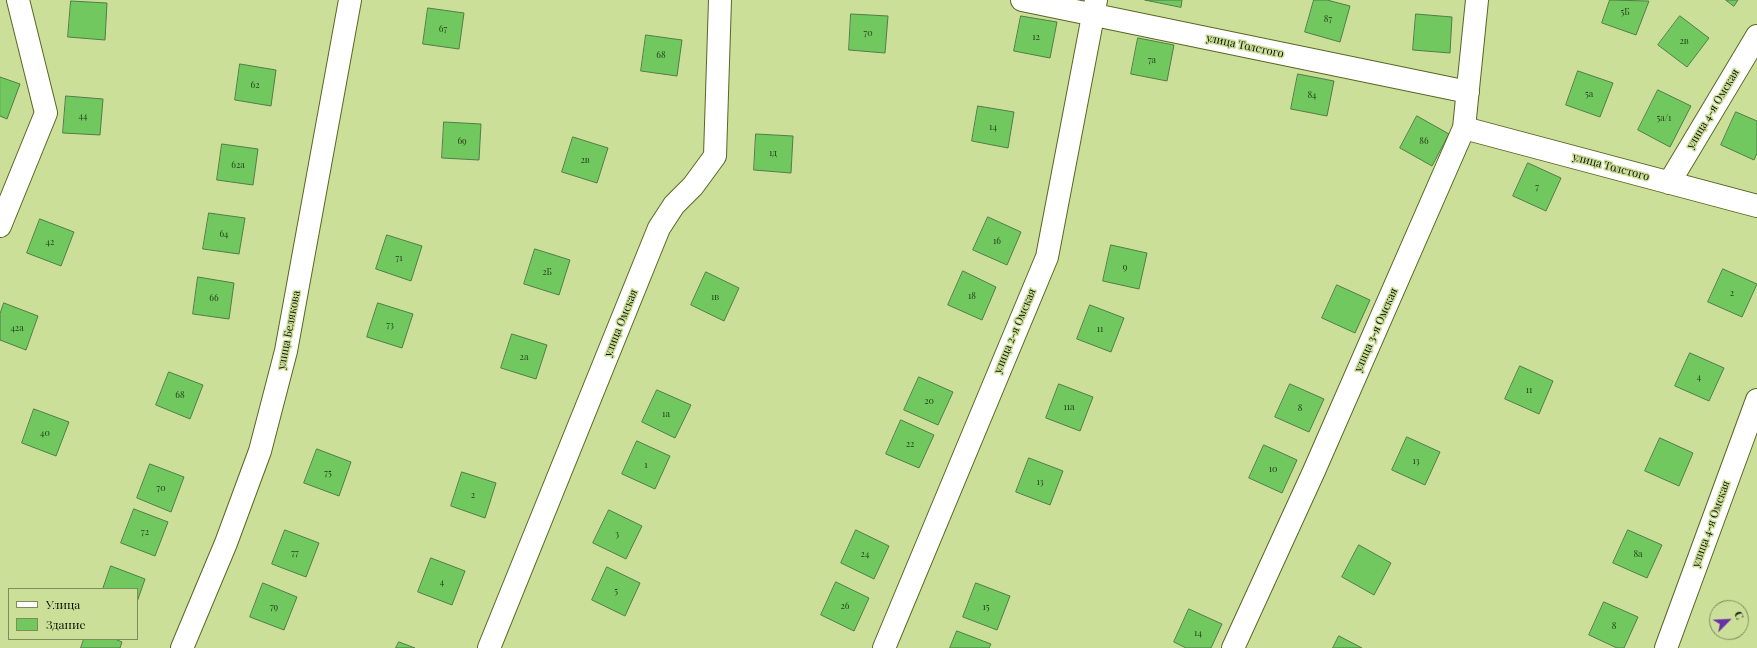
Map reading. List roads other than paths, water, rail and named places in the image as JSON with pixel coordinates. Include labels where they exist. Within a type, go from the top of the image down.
[{"type":"street","points":[[0,226],[46,113],[18,0]]},
{"type":"street","name":"улица Белякова","points":[[182,648],[226,544],[260,451],[286,351],[350,0]]},
{"type":"street","name":"улица Омская","points":[[489,648],[659,228],[674,206],[693,186],[716,156],[720,0]]},
{"type":"street","name":"улица Толстого","points":[[1022,0],[1094,7],[1468,92]]},
{"type":"street","name":"улица 3-я Омская","points":[[1234,648],[1314,471],[1464,128],[1477,0]]},
{"type":"street","name":"улица 2-я Омская","points":[[884,648],[1047,257],[1094,7]]},
{"type":"street","name":"улица 4-я Омская","points":[[1669,183],[1757,36]]},
{"type":"street","name":"улица Толстого","points":[[1464,128],[1757,206]]},
{"type":"street","name":"улица 4-я Омская","points":[[1666,648],[1757,400]]}]
